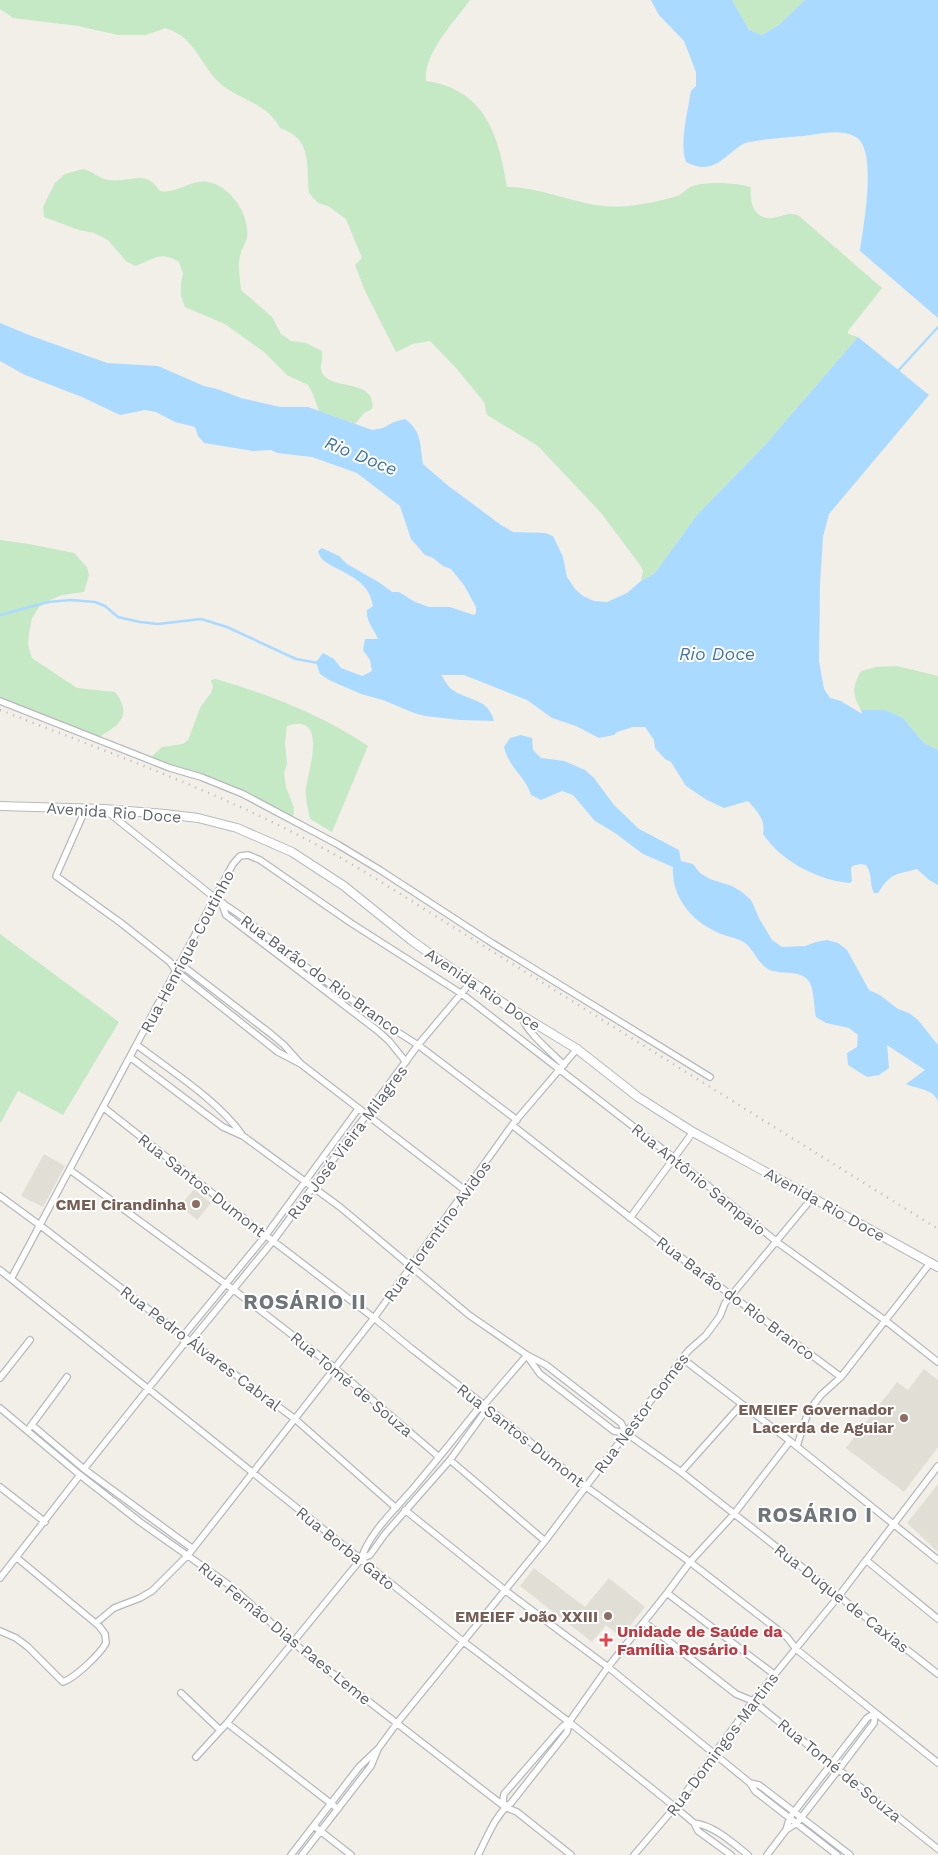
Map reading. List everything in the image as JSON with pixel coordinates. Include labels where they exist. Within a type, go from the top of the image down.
[{"type":"street","points":[[0,701],[170,768],[201,777],[242,794],[337,844],[500,948],[710,1077]]},
{"type":"street","name":"Avenida Rio Doce","points":[[0,806],[104,809],[198,818],[237,828],[277,845],[309,862],[344,886],[411,940],[520,1015],[577,1049],[638,1097],[693,1132],[934,1265]]},
{"type":"street","points":[[86,808],[56,876],[121,922],[170,962],[176,971],[278,1052],[301,1064]]},
{"type":"street","name":"Rua Barão do Rio Branco","points":[[104,809],[295,959],[418,1045],[517,1120]]},
{"type":"street","name":"Rua Henrique Coutinho","points":[[11,1279],[238,858],[245,855],[278,871],[351,923],[462,994]]},
{"type":"street","points":[[224,903],[223,910],[226,915],[378,1031],[406,1062]]},
{"type":"street","points":[[170,962],[181,963],[271,1034],[301,1064],[466,1191]]},
{"type":"street","name":"Rua José Vieira Milagres","points":[[84,1469],[183,1345],[190,1342],[274,1241],[418,1045],[471,982]]},
{"type":"street","name":"Rua Antônio Sampaio","points":[[462,994],[674,1158],[777,1242],[886,1321],[938,1362]]},
{"type":"street","points":[[520,1015],[531,1032],[564,1065]]},
{"type":"street","name":"Rua Duque de Caxias","points":[[137,1045],[216,1107],[236,1126],[243,1136]]},
{"type":"street","name":"Rua Florentino Avidos","points":[[96,1623],[114,1608],[152,1591],[188,1555],[374,1318],[512,1125],[577,1049]]},
{"type":"street","name":"Rua Duque de Caxias","points":[[130,1057],[223,1127],[243,1136],[312,1187],[371,1232],[410,1267],[469,1315],[527,1355],[546,1365],[621,1423],[626,1433]]},
{"type":"street","name":"Rua Santos Dumont","points":[[103,1107],[374,1318],[585,1486],[690,1562],[787,1637],[796,1649],[938,1762]]},
{"type":"street","points":[[183,1345],[183,1336],[266,1234],[358,1109]]},
{"type":"street","name":"Rua Barão do Rio Branco","points":[[512,1125],[630,1218],[841,1377]]},
{"type":"street","points":[[630,1218],[693,1132]]},
{"type":"street","name":"Rua Tomé de Souza","points":[[70,1170],[226,1284],[335,1368],[439,1457]]},
{"type":"street","name":"Rua Pedro Álvares Cabral","points":[[0,1196],[190,1342],[295,1419],[396,1508]]},
{"type":"street","name":"Rua Nestor Gomes","points":[[291,1855],[359,1767],[378,1749],[397,1723],[506,1592],[682,1359],[706,1335],[720,1316],[725,1303],[813,1197]]},
{"type":"street","points":[[797,1446],[806,1418],[814,1404],[841,1377],[934,1265]]},
{"type":"street","name":"Rua Borba Gato","points":[[0,1270],[464,1642],[569,1722],[675,1807],[694,1823],[698,1831],[724,1853],[731,1855]]},
{"type":"street","points":[[0,1378],[30,1340]]},
{"type":"street","points":[[361,1560],[364,1550],[377,1530],[477,1410],[484,1405],[527,1355]]},
{"type":"street","name":"Rua Duque de Caxias","points":[[527,1355],[540,1374],[614,1431],[626,1433],[681,1472],[938,1674]]},
{"type":"street","points":[[682,1359],[797,1446],[938,1560]]},
{"type":"street","points":[[67,1377],[30,1428],[193,1549]]},
{"type":"street","points":[[681,1472],[741,1404]]},
{"type":"street","points":[[196,1757],[227,1723],[361,1560],[370,1555],[405,1510],[450,1460],[484,1413],[484,1405]]},
{"type":"street","name":"Rua Fernão Dias Paes Leme","points":[[0,1408],[30,1428],[80,1475],[140,1522],[232,1587],[292,1642],[505,1807],[517,1812],[571,1855]]},
{"type":"street","points":[[505,1807],[504,1794],[562,1727],[569,1722],[608,1667],[690,1562],[734,1514],[790,1441]]},
{"type":"street","points":[[450,1460],[545,1541]]},
{"type":"street","name":"Rua Domingos Martins","points":[[634,1855],[675,1807],[753,1701],[838,1597],[938,1466]]},
{"type":"street","points":[[0,1578],[80,1475]]},
{"type":"street","points":[[0,1487],[45,1522]]},
{"type":"street","points":[[405,1510],[506,1592],[608,1667],[750,1782],[760,1785],[850,1855]]},
{"type":"street","points":[[0,1631],[16,1638],[28,1647],[64,1682],[104,1647],[106,1638],[96,1623],[16,1557]]},
{"type":"street","points":[[866,1560],[938,1619]]},
{"type":"street","points":[[666,1593],[775,1675]]},
{"type":"street","name":"Rua Tomé de Souza","points":[[644,1622],[736,1694],[753,1701],[938,1849]]},
{"type":"street","points":[[181,1693],[220,1730]]},
{"type":"street","points":[[768,1855],[786,1830],[794,1811],[866,1718],[875,1713]]},
{"type":"street","points":[[786,1830],[802,1818],[874,1723],[875,1713]]},
{"type":"street","points":[[478,1855],[490,1830],[505,1807],[511,1803],[567,1732],[569,1722]]},
{"type":"street","points":[[227,1723],[338,1810]]},
{"type":"street","name":"Rua Nestor Gomes","points":[[302,1855],[371,1766],[378,1749]]},
{"type":"street","points":[[750,1782],[754,1791],[838,1855]]},
{"type":"street","name":"Rua Borba Gato","points":[[694,1823],[710,1827],[748,1855]]},
{"type":"street","points":[[314,1826],[351,1855]]},
{"type":"shaded area","points":[[44,1154],[65,1166],[43,1207],[21,1196]]},
{"type":"shaded area","name":"CMEI Cirandinha","points":[[194,1189],[211,1203],[197,1220],[180,1206]]},
{"type":"shaded area","name":"EMEIEF Governador Lacerda de Aguiar","points":[[924,1369],[938,1380],[938,1447],[904,1492],[846,1448],[897,1382],[908,1390]]},
{"type":"shaded area","points":[[938,1484],[938,1552],[907,1523]]},
{"type":"shaded area","name":"EMEIEF João XXIII","points":[[534,1568],[585,1607],[609,1578],[645,1607],[621,1637],[606,1625],[592,1642],[520,1586]]},
{"type":"green space","points":[[0,0],[470,0],[434,49],[426,71],[426,81],[446,86],[462,94],[486,118],[499,150],[507,187],[522,188],[612,207],[665,199],[679,195],[699,184],[722,183],[751,187],[752,203],[757,213],[766,218],[789,214],[799,216],[882,288],[848,331],[848,334],[858,337],[765,445],[697,515],[655,573],[641,581],[643,571],[640,565],[602,514],[538,446],[487,415],[484,402],[456,368],[430,341],[413,344],[396,352],[365,291],[355,265],[362,258],[346,219],[328,206],[318,203],[309,193],[306,154],[298,139],[280,128],[275,120],[261,108],[222,85],[191,45],[176,32],[165,28],[146,35],[118,35],[78,26],[13,18],[0,9]]},
{"type":"green space","points":[[732,0],[805,0],[779,25],[762,35],[749,30]]},
{"type":"green space","points":[[83,169],[109,180],[143,178],[154,184],[160,191],[173,190],[202,182],[208,182],[224,189],[231,195],[242,211],[247,229],[247,238],[239,261],[241,290],[272,317],[281,334],[291,341],[306,343],[322,351],[321,369],[325,377],[367,392],[372,399],[372,409],[364,413],[355,424],[319,411],[308,385],[287,375],[264,352],[225,324],[185,307],[181,296],[183,274],[179,262],[172,258],[161,256],[135,266],[126,261],[108,240],[94,233],[79,230],[44,217],[43,207],[55,183],[65,174]]},
{"type":"green space","points":[[0,540],[74,553],[87,567],[89,575],[84,592],[62,595],[39,607],[32,618],[28,645],[32,658],[77,688],[115,692],[121,700],[123,714],[121,719],[111,729],[97,738],[0,700]]},
{"type":"green space","points":[[897,666],[938,676],[938,750],[924,743],[903,718],[885,710],[861,710],[858,704],[854,690],[861,671],[876,667]]},
{"type":"green space","points":[[215,679],[294,706],[333,725],[368,746],[332,832],[310,819],[306,788],[313,745],[312,734],[308,727],[300,724],[287,726],[285,742],[287,764],[284,773],[286,787],[294,808],[293,820],[239,795],[149,759],[162,747],[183,744],[188,740],[201,706],[211,693],[213,687],[211,680]]},
{"type":"green space","points":[[0,934],[119,1022],[63,1115],[18,1091],[0,1124]]},
{"type":"water","points":[[651,0],[732,0],[749,30],[762,35],[779,25],[805,0],[938,0],[938,318],[860,251],[866,208],[868,173],[863,145],[856,137],[850,134],[830,132],[754,141],[743,144],[711,166],[696,166],[686,162],[683,146],[685,127],[691,91],[696,86],[696,72],[684,41],[659,15]]},
{"type":"water","name":"Rio Doce","points":[[0,323],[107,363],[158,366],[204,386],[241,398],[280,407],[308,407],[372,430],[383,428],[405,419],[415,428],[423,464],[446,484],[513,532],[545,533],[553,536],[563,557],[567,577],[575,589],[583,596],[594,601],[607,602],[627,593],[641,581],[655,573],[697,515],[765,445],[858,337],[929,395],[829,514],[823,537],[819,661],[824,689],[830,698],[841,701],[862,714],[861,710],[885,710],[903,718],[924,743],[938,750],[938,885],[917,869],[903,872],[890,878],[878,893],[874,893],[866,865],[852,866],[852,881],[850,883],[825,878],[801,867],[790,861],[771,844],[763,834],[764,829],[760,816],[748,801],[724,808],[707,800],[686,786],[671,762],[665,759],[655,748],[654,740],[645,727],[633,727],[617,732],[614,735],[599,738],[576,726],[552,718],[527,700],[464,675],[441,675],[450,688],[487,707],[494,721],[425,716],[361,694],[329,680],[320,674],[316,662],[323,653],[334,659],[341,668],[362,676],[372,671],[370,660],[363,650],[365,639],[378,639],[368,618],[367,610],[373,606],[369,594],[363,585],[354,578],[321,558],[318,551],[322,548],[339,556],[347,564],[392,592],[399,592],[415,602],[429,607],[450,607],[474,615],[476,613],[476,607],[464,585],[451,569],[425,555],[411,539],[400,506],[357,473],[312,457],[277,453],[271,450],[253,451],[204,443],[198,436],[195,427],[175,422],[156,412],[145,410],[120,415],[82,397],[25,375],[0,361]]},
{"type":"water","points":[[521,735],[532,738],[533,750],[541,758],[564,761],[585,770],[594,778],[614,805],[639,829],[679,850],[681,861],[693,864],[700,873],[710,879],[732,886],[742,892],[751,900],[772,940],[782,947],[805,946],[827,940],[838,943],[847,950],[869,990],[918,1020],[938,1045],[938,1102],[933,1094],[906,1084],[925,1070],[887,1045],[889,1068],[879,1075],[867,1077],[848,1065],[847,1053],[857,1047],[858,1035],[849,1028],[826,1023],[816,1017],[810,983],[802,975],[768,969],[745,943],[713,931],[695,918],[687,909],[676,890],[673,879],[673,867],[643,854],[595,821],[573,795],[562,791],[541,800],[531,795],[525,782],[510,761],[504,747],[510,738]]},
{"type":"waterway","points":[[897,372],[938,327]]},
{"type":"waterway","points":[[0,615],[48,602],[71,600],[95,602],[105,606],[118,617],[140,622],[158,624],[201,619],[227,627],[296,659],[318,663]]},
{"type":"railway","points":[[0,710],[191,785],[329,851],[938,1229]]},
{"type":"place","name":"CMEI Cirandinha","points":[[196,1204]]},
{"type":"place","name":"EMEIEF Governador Lacerda de Aguiar","points":[[904,1418]]},
{"type":"place","name":"EMEIEF João XXIII","points":[[608,1616]]},
{"type":"place","name":"Unidade de Saúde da Família Rosário I","points":[[606,1640]]},
{"type":"district","name":"ROSÁRIO II","points":[[305,1302]]},
{"type":"district","name":"ROSÁRIO I","points":[[815,1515]]}]
